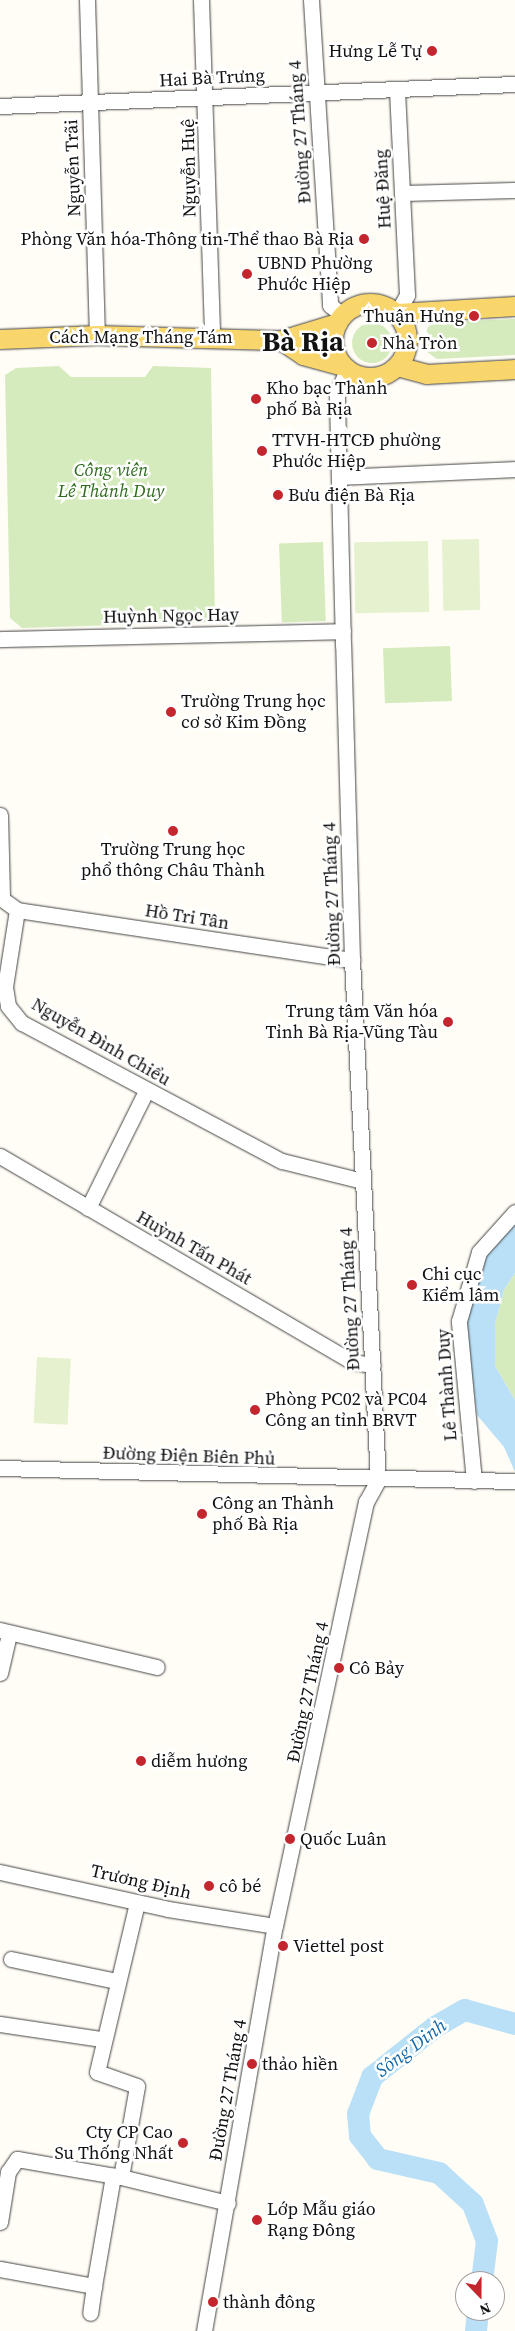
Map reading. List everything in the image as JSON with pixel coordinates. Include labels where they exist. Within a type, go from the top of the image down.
[{"type":"main road","points":[[345,368],[333,345],[340,319],[363,303],[381,304],[397,313],[515,306]]},
{"type":"main road","points":[[281,340],[303,355],[345,368],[367,378],[397,366],[404,357],[408,334],[397,313]]},
{"type":"main road","name":"Cách Mạng Tháng Tám","points":[[0,339],[97,335],[212,335],[281,340],[340,319]]},
{"type":"main road","points":[[397,366],[426,374],[515,369]]},
{"type":"street","name":"Nguyễn Trãi","points":[[87,0],[97,335]]},
{"type":"street","name":"Nguyễn Huệ","points":[[201,0],[206,97],[212,335]]},
{"type":"street","name":"Đường 27 Tháng 4","points":[[311,0],[314,72],[320,92],[330,305],[340,319]]},
{"type":"street","name":"Hai Bà Trưng","points":[[0,106],[515,84]]},
{"type":"street","name":"Huệ Đăng","points":[[397,89],[407,295],[397,313]]},
{"type":"street","points":[[402,193],[515,190]]},
{"type":"street","name":"Đường 27 Tháng 4","points":[[204,2331],[228,2203],[275,1926],[366,1502],[378,1480],[352,960],[337,394],[345,368]]},
{"type":"street","points":[[340,477],[515,469]]},
{"type":"street","name":"Huỳnh Ngọc Hay","points":[[0,639],[343,631]]},
{"type":"street","points":[[0,815],[1,900],[17,910]]},
{"type":"street","name":"Hồ Tri Tân","points":[[17,910],[352,960]]},
{"type":"street","name":"Nguyễn Đình Chiểu","points":[[17,910],[5,987],[8,1006],[22,1023],[146,1091],[282,1161],[362,1181]]},
{"type":"street","points":[[88,1208],[146,1091]]},
{"type":"street","name":"Huỳnh Tấn Phát","points":[[0,1156],[353,1362],[373,1364]]},
{"type":"street","name":"Lê Thành Duy","points":[[469,1480],[460,1321],[479,1252],[515,1212]]},
{"type":"street","name":"Đường Điện Biên Phủ","points":[[0,1468],[378,1480],[515,1481]]},
{"type":"street","points":[[0,1673],[4,1632],[157,1667]]},
{"type":"street","name":"Trương Định","points":[[0,1872],[137,1903],[275,1926]]},
{"type":"street","points":[[90,2313],[136,2086],[98,2072],[102,2039],[137,1903]]},
{"type":"street","points":[[11,1959],[116,1981]]},
{"type":"street","points":[[0,2024],[102,2039]]},
{"type":"street","points":[[0,2222],[8,2172],[17,2159],[117,2176],[228,2203]]},
{"type":"street","points":[[0,2269],[94,2286]]},
{"type":"green space","points":[[515,319],[515,355],[437,359],[427,352],[424,338],[428,327],[436,322]]},
{"type":"green space","points":[[376,323],[383,326],[389,332],[392,343],[391,351],[383,360],[376,363],[368,363],[361,360],[353,351],[352,339],[355,332],[364,324]]},
{"type":"green space","name":"Công viên Lê Thành Duy","points":[[59,366],[71,377],[145,377],[153,366],[211,368],[215,622],[22,628],[10,618],[5,375],[16,368]]},
{"type":"green space","points":[[479,539],[480,610],[443,611],[442,540]]},
{"type":"green space","points":[[428,541],[429,612],[355,613],[354,542]]},
{"type":"green space","points":[[323,542],[326,621],[282,622],[279,544]]},
{"type":"green space","points":[[450,646],[452,701],[385,703],[383,648]]},
{"type":"green space","points":[[515,1273],[515,1400],[495,1366],[495,1324],[504,1290]]},
{"type":"green space","points":[[37,1357],[71,1359],[67,1425],[34,1423]]},
{"type":"water","points":[[515,1218],[515,1273],[504,1290],[495,1324],[495,1366],[515,1400],[515,1472],[504,1447],[477,1415],[466,1327],[485,1255]]},
{"type":"waterway","name":"Sông Dinh","points":[[483,2271],[487,2241],[473,2204],[439,2173],[378,2159],[360,2136],[358,2114],[372,2077],[435,2027],[465,2010],[515,2024]]},
{"type":"waterway","name":"Sông Dinh","points":[[476,2331],[477,2321]]},
{"type":"place","name":"Hưng Lễ Tự","points":[[432,51]]},
{"type":"place","name":"Phòng Văn hóa-Thông tin-Thể thao Bà Rịa","points":[[364,239]]},
{"type":"place","name":"UBND Phường Phước Hiệp","points":[[247,274]]},
{"type":"place","name":"Thuận Hưng","points":[[474,316]]},
{"type":"place","name":"Nhà Tròn","points":[[372,343]]},
{"type":"place","name":"Kho bạc Thành phố Bà Rịa","points":[[256,399]]},
{"type":"place","name":"TTVH-HTCĐ phường Phước Hiệp","points":[[262,451]]},
{"type":"place","name":"Bưu điện Bà Rịa","points":[[278,495]]},
{"type":"place","name":"Trường Trung học cơ sở Kim Đồng","points":[[171,712]]},
{"type":"place","name":"Trường Trung học phổ thông Châu Thành","points":[[173,831]]},
{"type":"place","name":"Trung tâm Văn hóa Tỉnh Bà Rịa-Vũng Tàu","points":[[448,1022]]},
{"type":"place","name":"Chi cục Kiểm lâm","points":[[412,1285]]},
{"type":"place","name":"Phòng PC02 và PC04 Công an tỉnh BRVT","points":[[255,1410]]},
{"type":"place","name":"Công an Thành phố Bà Rịa","points":[[202,1514]]},
{"type":"place","name":"Cô Bảy","points":[[339,1668]]},
{"type":"place","name":"diễm hương","points":[[141,1761]]},
{"type":"place","name":"Quốc Luân","points":[[290,1839]]},
{"type":"place","name":"cô bé","points":[[209,1886]]},
{"type":"place","name":"Viettel post","points":[[283,1946]]},
{"type":"place","name":"thảo hiền","points":[[252,2064]]},
{"type":"place","name":"Cty CP Cao Su Thống Nhất","points":[[183,2143]]},
{"type":"place","name":"Lớp Mẫu giáo Rạng Đông","points":[[257,2220]]},
{"type":"place","name":"thành đông","points":[[213,2302]]},
{"type":"district","name":"Bà Rịa","points":[[303,341]]}]
